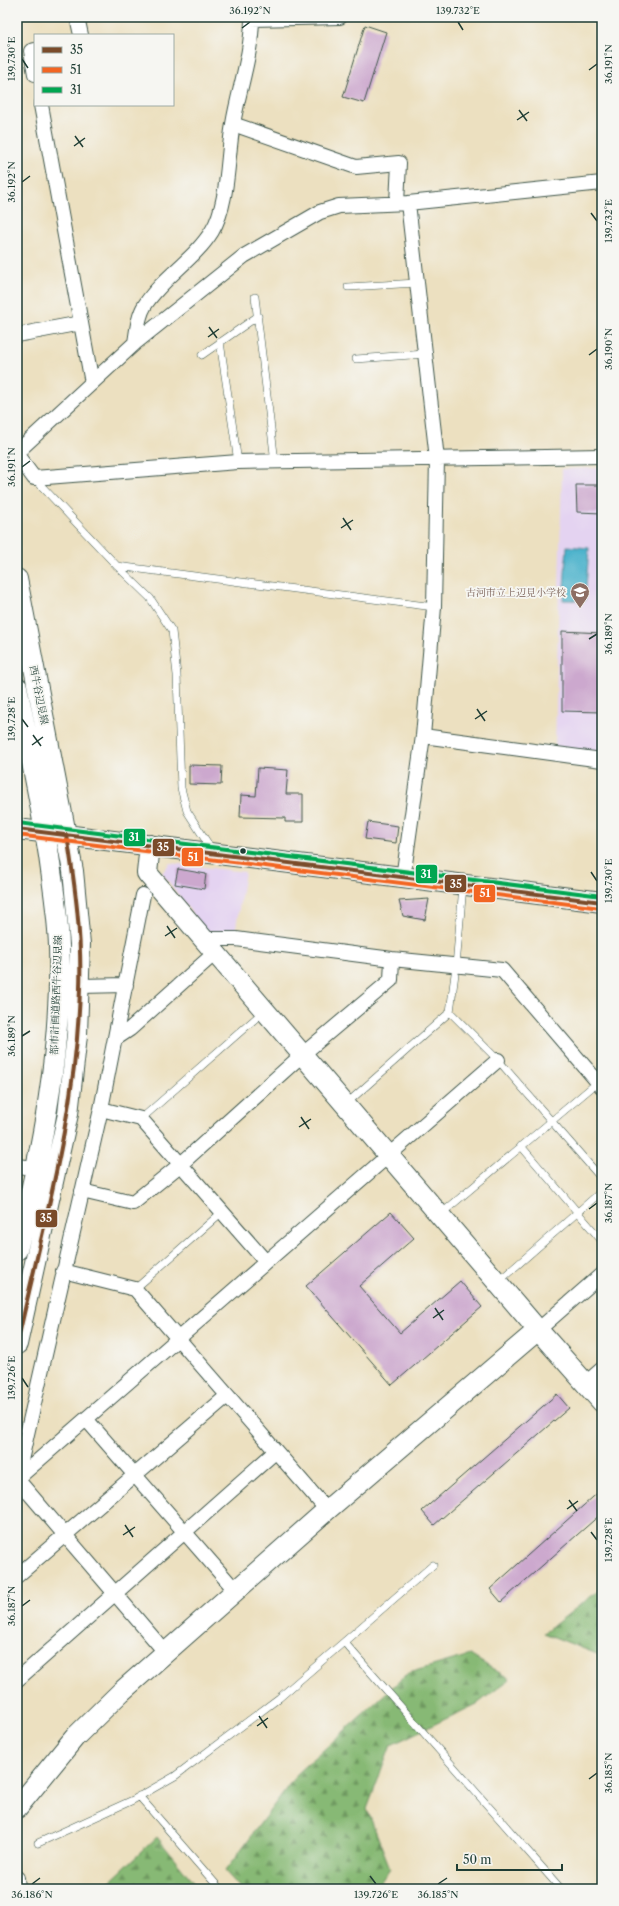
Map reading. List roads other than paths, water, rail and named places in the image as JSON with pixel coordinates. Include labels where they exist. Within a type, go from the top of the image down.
[{"type":"street","points":[[77,17],[82,34]]},
{"type":"street","points":[[135,343],[137,326],[144,306],[153,294],[198,248],[212,231],[221,205],[228,171],[233,124],[247,63],[252,18],[340,17]]},
{"type":"street","points":[[34,50],[31,51],[34,68]]},
{"type":"street","points":[[41,106],[92,383]]},
{"type":"street","points":[[233,124],[356,167],[399,163],[403,203],[417,282],[437,459],[434,607],[423,736],[403,878]]},
{"type":"street","points":[[17,452],[135,343],[244,256],[320,212],[339,206],[403,203],[602,182]]},
{"type":"street","points":[[17,335],[81,324]]},
{"type":"street","points":[[17,456],[34,478],[238,462],[602,456]]},
{"type":"street","name":"西牛谷辺見線","points":[[17,578],[67,835]]},
{"type":"street","name":"西牛谷辺見線","points":[[17,687],[45,832]]},
{"type":"street","points":[[423,736],[602,760]]},
{"type":"street","points":[[17,829],[463,886],[602,902]]},
{"type":"street","name":"都市計画道路西牛谷辺見線","points":[[17,1250],[26,1167],[50,1092],[57,1034],[59,946],[56,904],[45,832]]},
{"type":"street","points":[[17,1344],[68,1114],[78,1035],[80,944],[77,903],[67,835]]},
{"type":"street","points":[[150,845],[147,873],[538,1330],[602,1402]]},
{"type":"street","points":[[17,1479],[116,1040],[143,895]]},
{"type":"street","points":[[116,1040],[130,1029],[210,946],[236,939],[392,959],[502,970],[600,1083]]},
{"type":"street","points":[[82,1191],[133,1203],[181,1164],[303,1054],[391,980],[392,959]]},
{"type":"street","points":[[80,986],[126,985]]},
{"type":"street","points":[[17,1479],[498,1060]]},
{"type":"street","points":[[100,1110],[141,1119],[266,1262]]},
{"type":"street","points":[[63,1271],[136,1289],[275,1452],[327,1510]]},
{"type":"street","points":[[17,1808],[76,1737],[98,1714],[327,1510],[602,1274]]},
{"type":"street","points":[[586,1383],[602,1369]]},
{"type":"street","points":[[17,1576],[227,1396]]},
{"type":"street","points":[[86,1419],[236,1591]]},
{"type":"street","points":[[17,1680],[275,1452]]},
{"type":"street","points":[[17,1479],[166,1653]]},
{"type":"street","points":[[17,1878],[18,1889]]},
{"type":"lane","points":[[348,287],[417,282]]},
{"type":"lane","points":[[255,297],[275,462]]},
{"type":"lane","points":[[202,355],[258,316]]},
{"type":"lane","points":[[220,342],[238,462]]},
{"type":"lane","points":[[356,359],[425,354]]},
{"type":"lane","points":[[34,478],[117,566],[150,598],[172,631],[177,675],[180,788],[187,810],[214,853]]},
{"type":"lane","points":[[117,566],[434,607]]},
{"type":"lane","points":[[346,1105],[450,1012],[456,966],[463,886]]},
{"type":"lane","points":[[141,1119],[265,1010]]},
{"type":"lane","points":[[450,1012],[498,1060],[602,1179]]},
{"type":"lane","points":[[440,1216],[550,1121],[600,1083]]},
{"type":"lane","points":[[521,1146],[602,1241]]},
{"type":"lane","points":[[497,1282],[602,1191]]},
{"type":"lane","points":[[136,1289],[222,1212]]},
{"type":"lane","points":[[38,1842],[139,1796],[174,1776],[279,1698],[433,1565]]},
{"type":"lane","points":[[344,1642],[561,1889]]},
{"type":"lane","points":[[139,1796],[220,1889]]},
{"type":"water","points":[[567,546],[589,548],[585,601],[563,600]]},
{"type":"place","name":"古河市立上辺見小学校","points":[[580,609]]}]
